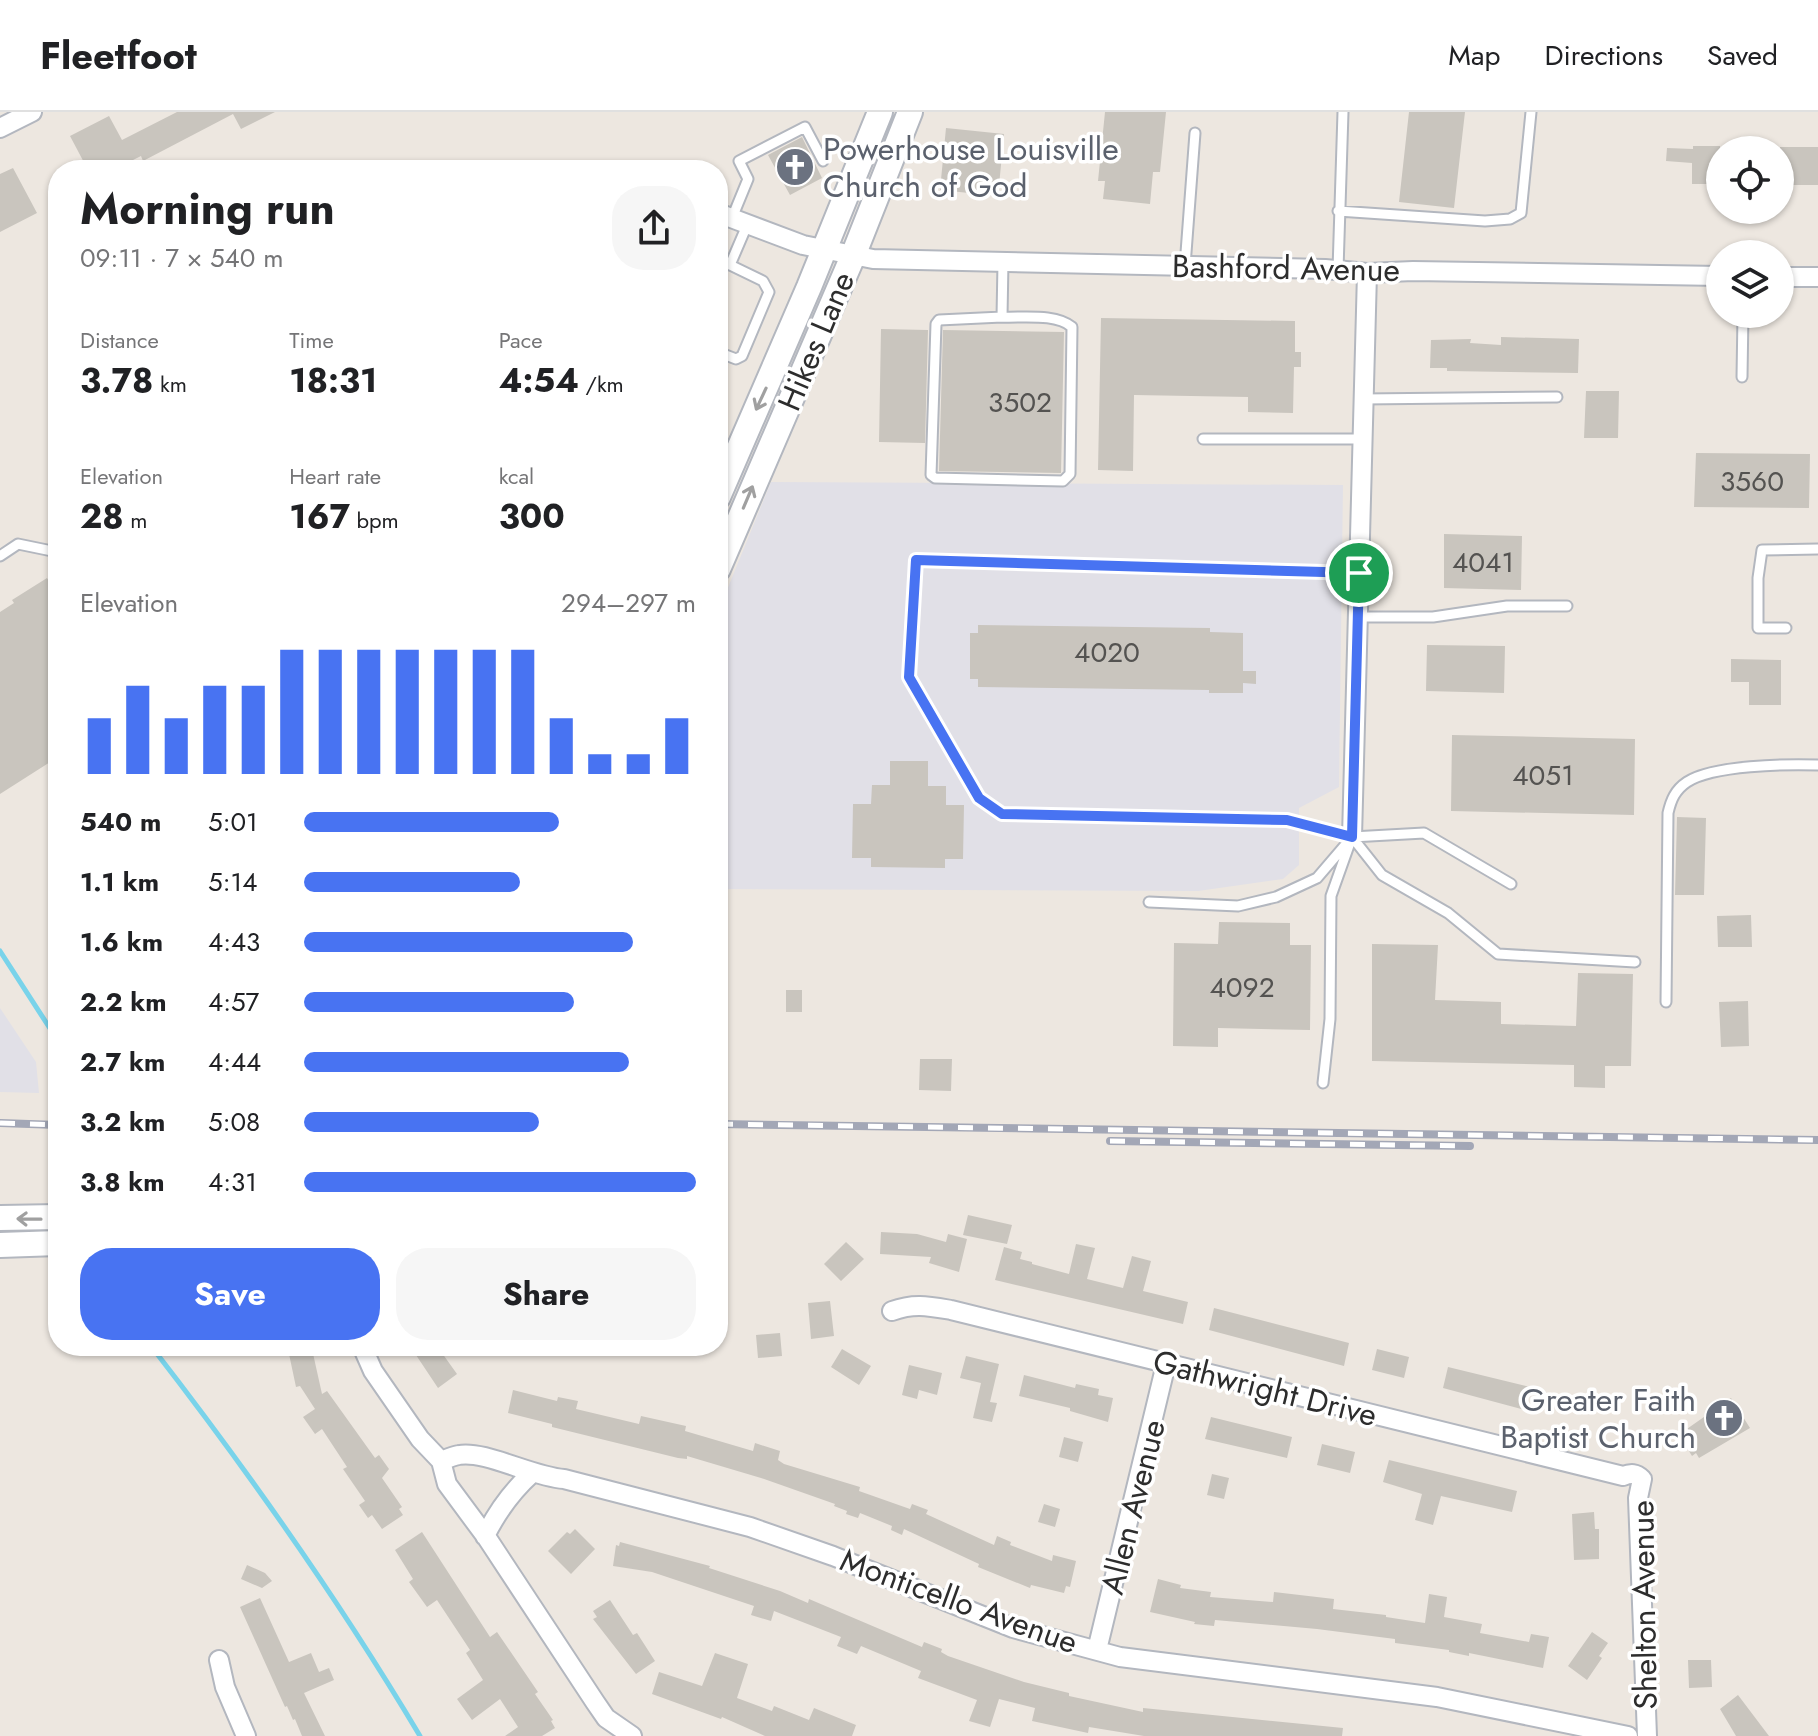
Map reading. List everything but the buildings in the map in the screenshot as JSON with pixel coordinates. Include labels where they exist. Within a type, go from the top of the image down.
[{"type":"street","points":[[0,128],[32,112]]},
{"type":"street","name":"Hikes Lane","points":[[728,474],[880,112]]},
{"type":"street","name":"Hikes Lane","points":[[728,546],[853,256],[910,112]]},
{"type":"street","name":"Bashford Avenue","points":[[733,218],[803,245],[873,259],[1367,273],[1706,276]]},
{"type":"street","points":[[1352,837],[1367,273]]},
{"type":"street","points":[[1794,277],[1818,277]]},
{"type":"street","points":[[0,1218],[48,1217]]},
{"type":"street","points":[[0,1245],[48,1243]]},
{"type":"street","name":"Gathwright Drive","points":[[892,1311],[910,1305],[924,1305],[1623,1476],[1631,1473],[1639,1476]]},
{"type":"street","points":[[366,1356],[373,1371],[420,1439],[441,1461],[447,1484],[606,1718],[632,1736]]},
{"type":"street","name":"Allen Avenue","points":[[1097,1650],[1166,1364]]},
{"type":"street","name":"Monticello Avenue","points":[[441,1461],[462,1454],[531,1474],[625,1494],[750,1527],[833,1556],[1013,1628],[1120,1657],[1437,1697],[1628,1736]]},
{"type":"street","points":[[485,1536],[497,1512],[531,1474]]},
{"type":"street","name":"Shelton Avenue","points":[[1639,1476],[1642,1479],[1638,1498],[1647,1736]]},
{"type":"street","points":[[219,1660],[225,1687],[246,1736]]},
{"type":"lane","points":[[1338,270],[1343,112]]},
{"type":"lane","points":[[1338,211],[1485,221],[1510,219],[1521,213],[1531,112]]},
{"type":"lane","points":[[728,356],[736,359],[742,356],[769,292],[763,281],[730,265],[733,218],[748,179],[739,161],[805,127],[823,161]]},
{"type":"lane","points":[[1185,266],[1195,133]]},
{"type":"lane","points":[[1002,317],[1003,262]]},
{"type":"lane","points":[[1002,317],[1044,318],[1067,322],[1072,327],[1070,474],[1063,481],[935,478],[931,475],[936,324],[939,320],[1002,317]]},
{"type":"lane","points":[[1742,377],[1743,328]]},
{"type":"lane","points":[[1363,399],[1557,397]]},
{"type":"lane","points":[[1203,439],[1362,439]]},
{"type":"lane","points":[[0,556],[18,544],[48,551]]},
{"type":"lane","points":[[1786,628],[1758,628],[1758,578],[1762,550],[1818,549]]},
{"type":"lane","points":[[1359,573],[916,560],[909,677],[979,798],[1002,814],[1287,820],[1352,837],[1424,833],[1511,884]]},
{"type":"lane","points":[[1358,617],[1433,617],[1507,606],[1567,606]]},
{"type":"lane","points":[[1666,1002],[1668,813],[1675,792],[1689,780],[1736,768],[1818,765]]},
{"type":"lane","points":[[1149,902],[1238,906],[1276,897],[1317,878],[1352,837]]},
{"type":"lane","points":[[1352,837],[1382,875],[1448,913],[1498,954],[1635,962]]},
{"type":"lane","points":[[1323,1083],[1330,1019],[1331,896],[1352,837]]},
{"type":"shaded area","points":[[771,482],[1343,485],[1339,787],[1299,808],[1299,865],[1283,879],[1198,891],[728,889],[728,587]]},
{"type":"shaded area","points":[[0,1008],[36,1062],[39,1093],[0,1092]]},
{"type":"waterway","points":[[0,951],[48,1025]]},
{"type":"waterway","points":[[159,1356],[292,1537],[420,1736]]},
{"type":"railway","points":[[0,1123],[48,1125]]},
{"type":"railway","points":[[728,1124],[1818,1140]]},
{"type":"railway","points":[[1110,1141],[1470,1146]]},
{"type":"place","name":"Powerhouse Louisville Church of God","points":[[795,167]]},
{"type":"place","name":"Greater Faith Baptist Church","points":[[1724,1418]]},
{"type":"route","points":[[916,560],[1359,573],[1352,837],[1287,820],[1002,814],[979,798],[909,677],[916,560]]}]
